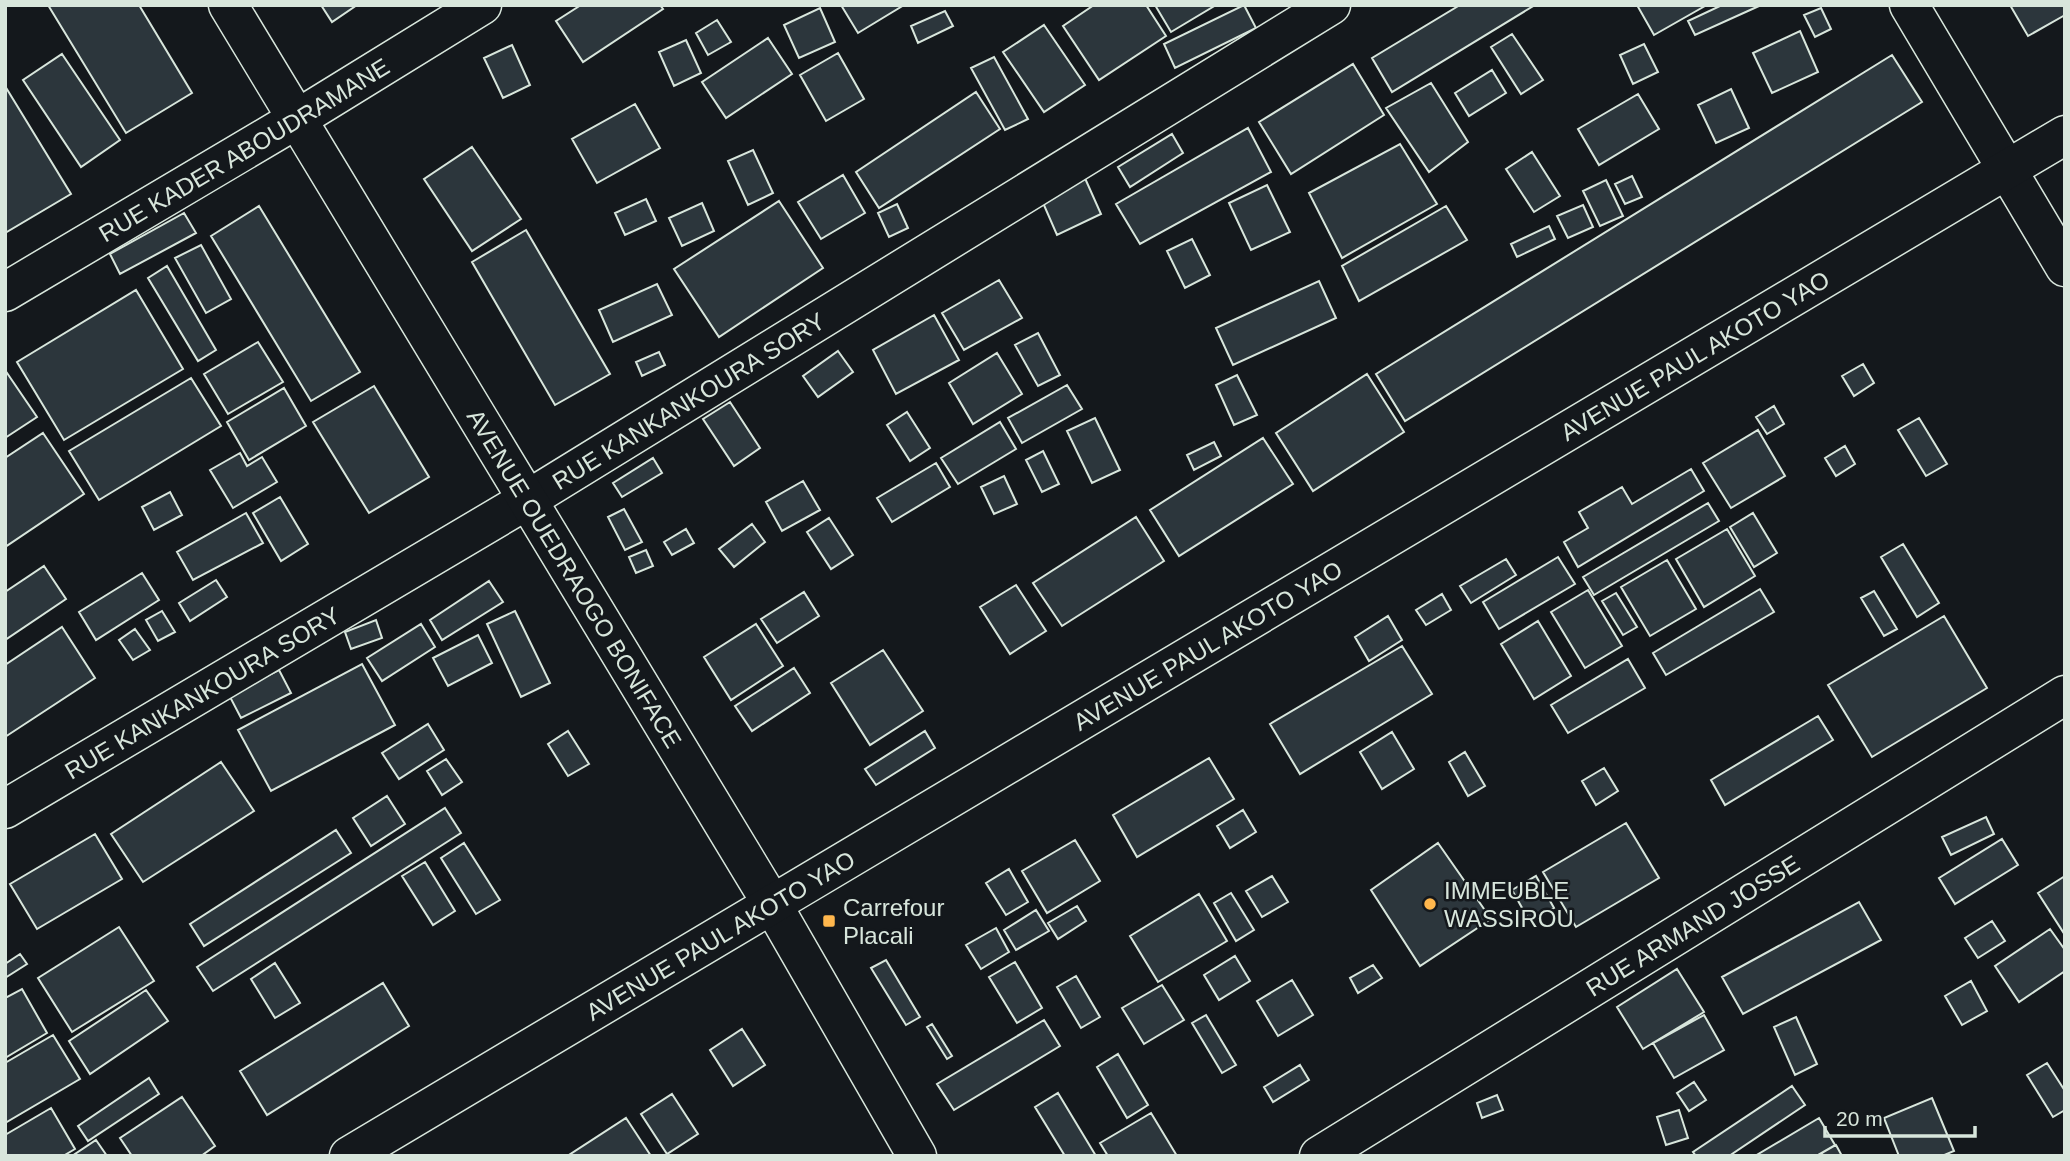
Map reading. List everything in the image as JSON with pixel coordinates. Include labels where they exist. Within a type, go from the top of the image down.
[{"type":"street","name":"AVENUE OUEDRAOGO BONIFACE","points":[[228,5],[772,904],[917,1156]]},
{"type":"street","name":"RUE KADER ABOUDRAMANE","points":[[5,292],[297,119],[482,5]]},
{"type":"street","name":"RUE KANKANKOURA SORY","points":[[5,809],[527,500],[1331,5]]},
{"type":"street","points":[[1909,5],[2065,267]]},
{"type":"street","name":"AVENUE PAUL AKOTO YAO","points":[[349,1156],[2065,135]]},
{"type":"street","name":"RUE ARMAND JOSSE","points":[[1319,1156],[2065,695]]},
{"type":"building","points":[[48,5],[139,5],[192,93],[126,133]]},
{"type":"building","points":[[321,5],[357,5],[332,22]]},
{"type":"building","points":[[581,5],[660,5],[663,9],[583,62],[556,21]]},
{"type":"building","points":[[841,5],[904,5],[858,33]]},
{"type":"building","points":[[1094,5],[1146,5],[1166,36],[1099,80],[1063,26]]},
{"type":"building","points":[[1155,5],[1216,5],[1171,32]]},
{"type":"building","points":[[1244,5],[1256,28],[1175,68],[1164,44]]},
{"type":"building","points":[[1460,5],[1535,5],[1392,92],[1372,58]]},
{"type":"building","points":[[1637,5],[1705,5],[1705,6],[1654,35]]},
{"type":"building","points":[[1722,5],[1759,6],[1695,35],[1688,21]]},
{"type":"building","points":[[2010,5],[2065,5],[2065,15],[2028,36]]},
{"type":"building","points":[[820,8],[835,42],[799,58],[784,25]]},
{"type":"building","points":[[1821,8],[1831,29],[1815,37],[1804,15]]},
{"type":"building","points":[[945,11],[953,26],[918,43],[911,26]]},
{"type":"building","points":[[717,20],[731,42],[708,55],[696,33]]},
{"type":"building","points":[[1044,25],[1085,85],[1044,112],[1003,52]]},
{"type":"building","points":[[1800,31],[1818,72],[1772,93],[1753,53]]},
{"type":"building","points":[[1512,34],[1543,80],[1521,94],[1491,47]]},
{"type":"building","points":[[768,38],[792,74],[726,118],[702,82]]},
{"type":"building","points":[[686,40],[701,73],[674,86],[659,52]]},
{"type":"building","points":[[1644,44],[1658,72],[1633,84],[1620,55]]},
{"type":"building","points":[[512,45],[530,85],[503,98],[484,58]]},
{"type":"building","points":[[838,53],[864,99],[826,121],[800,75]]},
{"type":"building","points":[[62,54],[120,140],[81,167],[23,80]]},
{"type":"building","points":[[1892,55],[1922,102],[1405,421],[1376,374]]},
{"type":"building","points":[[994,57],[1028,119],[1005,130],[971,68]]},
{"type":"building","points":[[1353,64],[1384,115],[1291,174],[1259,122]]},
{"type":"building","points":[[1492,70],[1506,93],[1469,116],[1455,93]]},
{"type":"building","points":[[1431,83],[1468,142],[1429,172],[1386,108]]},
{"type":"building","points":[[5,86],[71,194],[5,233]]},
{"type":"building","points":[[1731,89],[1749,128],[1716,143],[1698,105]]},
{"type":"building","points":[[976,92],[1000,129],[879,208],[856,172]]},
{"type":"building","points":[[1638,94],[1659,129],[1599,165],[1578,129]]},
{"type":"building","points":[[635,104],[660,148],[597,183],[572,139]]},
{"type":"building","points":[[1248,128],[1271,172],[1140,244],[1116,204]]},
{"type":"building","points":[[1172,134],[1183,153],[1130,187],[1118,167]]},
{"type":"building","points":[[1400,144],[1437,204],[1342,258],[1309,193]]},
{"type":"building","points":[[472,147],[521,219],[472,251],[424,179]]},
{"type":"building","points":[[753,150],[773,193],[748,205],[728,161]]},
{"type":"building","points":[[1532,152],[1560,196],[1534,212],[1506,169]]},
{"type":"building","points":[[843,175],[865,213],[821,239],[798,202]]},
{"type":"building","points":[[1084,176],[1101,214],[1057,235],[1040,196]]},
{"type":"building","points":[[1632,176],[1642,197],[1625,204],[1615,184]]},
{"type":"building","points":[[1606,180],[1623,216],[1600,226],[1583,191]]},
{"type":"building","points":[[1267,185],[1290,232],[1251,250],[1229,203]]},
{"type":"building","points":[[646,199],[656,221],[625,235],[615,213]]},
{"type":"building","points":[[779,201],[823,268],[719,337],[674,269]]},
{"type":"building","points":[[702,203],[714,231],[682,246],[669,218]]},
{"type":"building","points":[[897,204],[908,228],[889,237],[878,213]]},
{"type":"building","points":[[1583,205],[1593,227],[1568,238],[1557,216]]},
{"type":"building","points":[[259,206],[360,372],[311,401],[211,236]]},
{"type":"building","points":[[1446,206],[1467,240],[1359,301],[1342,266]]},
{"type":"building","points":[[184,213],[196,233],[120,274],[110,254]]},
{"type":"building","points":[[1549,226],[1555,239],[1517,257],[1511,244]]},
{"type":"building","points":[[526,230],[610,374],[555,405],[472,262]]},
{"type":"building","points":[[1192,239],[1210,275],[1185,288],[1167,251]]},
{"type":"building","points":[[201,245],[231,299],[206,313],[175,258]]},
{"type":"building","points":[[167,266],[216,350],[198,361],[148,278]]},
{"type":"building","points":[[999,280],[1022,318],[964,350],[942,313]]},
{"type":"building","points":[[1319,281],[1336,318],[1233,365],[1216,328]]},
{"type":"building","points":[[657,284],[672,315],[613,342],[599,310]]},
{"type":"building","points":[[136,290],[183,369],[64,440],[17,362]]},
{"type":"building","points":[[934,315],[959,360],[896,394],[873,350]]},
{"type":"building","points":[[1038,333],[1060,375],[1038,386],[1015,345]]},
{"type":"building","points":[[258,342],[283,382],[228,414],[204,374]]},
{"type":"building","points":[[838,351],[853,372],[818,397],[803,376]]},
{"type":"building","points":[[659,352],[665,365],[642,376],[636,362]]},
{"type":"building","points":[[997,353],[1022,394],[973,424],[949,383]]},
{"type":"building","points":[[1863,364],[1874,383],[1854,396],[1842,376]]},
{"type":"building","points":[[5,370],[37,417],[5,438]]},
{"type":"building","points":[[1367,374],[1404,432],[1313,491],[1276,433]]},
{"type":"building","points":[[1237,375],[1257,415],[1234,425],[1216,385]]},
{"type":"building","points":[[191,378],[221,426],[99,500],[69,451]]},
{"type":"building","points":[[1067,385],[1082,409],[1022,443],[1008,418]]},
{"type":"building","points":[[374,386],[429,477],[369,513],[313,422]]},
{"type":"building","points":[[284,388],[306,426],[249,460],[227,422]]},
{"type":"building","points":[[730,402],[760,448],[734,466],[703,419]]},
{"type":"building","points":[[1774,406],[1784,424],[1767,434],[1756,417]]},
{"type":"building","points":[[907,412],[930,448],[910,461],[887,425]]},
{"type":"building","points":[[1095,418],[1120,470],[1092,483],[1067,431]]},
{"type":"building","points":[[1919,418],[1947,464],[1926,476],[1898,430]]},
{"type":"building","points":[[1000,422],[1016,449],[958,484],[941,458]]},
{"type":"building","points":[[1758,430],[1785,476],[1731,508],[1703,463]]},
{"type":"building","points":[[43,433],[84,494],[5,547],[5,458]]},
{"type":"building","points":[[1263,438],[1293,484],[1179,556],[1150,510]]},
{"type":"building","points":[[1214,442],[1221,456],[1194,470],[1187,455]]},
{"type":"building","points":[[1845,446],[1855,464],[1836,476],[1825,458]]},
{"type":"building","points":[[1043,451],[1059,484],[1042,492],[1026,460]]},
{"type":"building","points":[[240,453],[247,466],[262,457],[277,482],[233,508],[210,470]]},
{"type":"building","points":[[653,458],[662,473],[622,497],[613,483]]},
{"type":"building","points":[[936,463],[950,487],[892,522],[877,498]]},
{"type":"building","points":[[1691,469],[1704,491],[1578,567],[1564,542],[1588,528],[1579,512],[1622,487],[1632,504]]},
{"type":"building","points":[[1004,476],[1017,504],[994,514],[981,487]]},
{"type":"building","points":[[803,481],[820,510],[782,531],[766,502]]},
{"type":"building","points":[[170,492],[182,515],[154,530],[142,507]]},
{"type":"building","points":[[280,497],[308,544],[281,561],[253,513]]},
{"type":"building","points":[[1708,503],[1719,521],[1594,595],[1583,577]]},
{"type":"building","points":[[624,509],[642,542],[625,550],[608,517]]},
{"type":"building","points":[[246,513],[263,543],[193,580],[177,552]]},
{"type":"building","points":[[1753,513],[1777,553],[1754,567],[1730,527]]},
{"type":"building","points":[[1136,517],[1164,561],[1062,626],[1033,583]]},
{"type":"building","points":[[829,518],[853,555],[831,569],[807,532]]},
{"type":"building","points":[[752,524],[765,542],[734,567],[719,549]]},
{"type":"building","points":[[686,529],[694,543],[672,555],[664,542]]},
{"type":"building","points":[[1727,529],[1755,576],[1704,607],[1676,559]]},
{"type":"building","points":[[1903,544],[1939,603],[1917,617],[1881,557]]},
{"type":"building","points":[[646,550],[653,566],[636,573],[629,557]]},
{"type":"building","points":[[1558,557],[1575,584],[1499,629],[1483,602]]},
{"type":"building","points":[[1506,559],[1516,575],[1471,603],[1460,586]]},
{"type":"building","points":[[1667,560],[1696,609],[1650,636],[1621,587]]},
{"type":"building","points":[[44,566],[66,599],[5,640],[5,592]]},
{"type":"building","points":[[142,573],[159,600],[96,640],[79,612]]},
{"type":"building","points":[[216,580],[227,597],[190,621],[179,603]]},
{"type":"building","points":[[489,581],[503,602],[442,640],[430,620]]},
{"type":"building","points":[[1016,585],[1046,631],[1010,654],[980,607]]},
{"type":"building","points":[[1760,589],[1774,612],[1666,675],[1653,653]]},
{"type":"building","points":[[1588,590],[1622,646],[1585,668],[1551,612]]},
{"type":"building","points":[[1874,591],[1897,629],[1884,636],[1861,598]]},
{"type":"building","points":[[804,592],[819,616],[777,643],[761,619]]},
{"type":"building","points":[[1616,593],[1637,627],[1623,635],[1602,601]]},
{"type":"building","points":[[1442,594],[1451,610],[1426,625],[1416,610]]},
{"type":"building","points":[[162,611],[175,632],[158,641],[146,620]]},
{"type":"building","points":[[515,611],[550,683],[521,697],[487,624]]},
{"type":"building","points":[[1388,616],[1402,640],[1369,661],[1355,637]]},
{"type":"building","points":[[1944,616],[1987,688],[1872,757],[1828,685]]},
{"type":"building","points":[[376,620],[382,638],[351,649],[345,632]]},
{"type":"building","points":[[1538,621],[1571,676],[1534,699],[1501,644]]},
{"type":"building","points":[[421,624],[435,647],[382,681],[367,658]]},
{"type":"building","points":[[756,624],[783,666],[731,700],[704,657]]},
{"type":"building","points":[[62,627],[95,678],[5,737],[5,665]]},
{"type":"building","points":[[135,629],[150,650],[133,660],[119,640]]},
{"type":"building","points":[[478,635],[492,663],[448,686],[433,658]]},
{"type":"building","points":[[1402,646],[1432,694],[1300,774],[1270,724]]},
{"type":"building","points":[[883,650],[923,711],[870,745],[831,683]]},
{"type":"building","points":[[1628,659],[1645,688],[1568,733],[1551,705]]},
{"type":"building","points":[[362,664],[395,725],[271,791],[238,730]]},
{"type":"building","points":[[794,668],[810,693],[752,731],[735,706]]},
{"type":"building","points":[[279,670],[291,693],[241,718],[229,695]]},
{"type":"building","points":[[1818,716],[1833,740],[1725,805],[1711,780]]},
{"type":"building","points":[[428,724],[444,750],[399,779],[382,753]]},
{"type":"building","points":[[568,731],[589,764],[568,776],[548,744]]},
{"type":"building","points":[[925,731],[935,748],[876,785],[865,769]]},
{"type":"building","points":[[1392,732],[1414,769],[1382,789],[1360,752]]},
{"type":"building","points":[[1465,752],[1485,786],[1468,796],[1449,762]]},
{"type":"building","points":[[1209,758],[1234,799],[1137,857],[1113,815]]},
{"type":"building","points":[[446,759],[462,782],[442,795],[427,771]]},
{"type":"building","points":[[221,762],[254,811],[143,882],[111,834]]},
{"type":"building","points":[[1604,768],[1618,791],[1596,805],[1582,781]]},
{"type":"building","points":[[387,796],[405,824],[371,846],[353,818]]},
{"type":"building","points":[[445,808],[461,833],[213,991],[197,967]]},
{"type":"building","points":[[1243,810],[1256,832],[1230,848],[1217,826]]},
{"type":"building","points":[[1986,817],[1994,834],[1951,855],[1942,837]]},
{"type":"building","points":[[1626,823],[1659,878],[1576,927],[1543,872]]},
{"type":"building","points":[[336,830],[351,853],[204,946],[190,924]]},
{"type":"building","points":[[95,834],[122,879],[37,929],[10,884]]},
{"type":"building","points":[[2002,839],[2018,865],[1955,904],[1939,878]]},
{"type":"building","points":[[1075,840],[1100,881],[1047,913],[1022,871]]},
{"type":"building","points":[[464,843],[500,900],[476,914],[441,858]]},
{"type":"building","name":"IMMEUBLE WASSIROU","points":[[1438,843],[1491,919],[1420,966],[1371,890]]},
{"type":"building","points":[[425,862],[455,911],[433,925],[402,876]]},
{"type":"building","points":[[1009,869],[1028,902],[1006,915],[986,883]]},
{"type":"building","points":[[1272,876],[1288,902],[1262,917],[1246,891]]},
{"type":"building","points":[[1536,876],[1554,908],[1530,922],[1512,890]]},
{"type":"building","points":[[2065,876],[2065,935],[2038,893]]},
{"type":"building","points":[[1231,893],[1254,930],[1236,941],[1214,903]]},
{"type":"building","points":[[1199,894],[1227,941],[1158,982],[1130,936]]},
{"type":"building","points":[[1859,902],[1881,940],[1743,1014],[1722,977]]},
{"type":"building","points":[[1077,906],[1086,921],[1058,939],[1048,923]]},
{"type":"building","points":[[1036,910],[1049,931],[1016,950],[1004,930]]},
{"type":"building","points":[[1992,921],[2005,941],[1978,958],[1965,938]]},
{"type":"building","points":[[119,927],[154,981],[72,1032],[38,978]]},
{"type":"building","points":[[996,928],[1009,952],[981,969],[966,945]]},
{"type":"building","points":[[2050,929],[2065,950],[2065,971],[2019,1002],[1995,966]]},
{"type":"building","points":[[20,954],[27,964],[5,978],[5,964]]},
{"type":"building","points":[[1235,956],[1250,981],[1219,1000],[1204,975]]},
{"type":"building","points":[[886,960],[920,1017],[906,1025],[871,968]]},
{"type":"building","points":[[1015,962],[1042,1008],[1017,1023],[989,977]]},
{"type":"building","points":[[275,963],[300,1003],[275,1018],[251,979]]},
{"type":"building","points":[[1373,965],[1382,978],[1358,993],[1350,978]]},
{"type":"building","points":[[1677,969],[1704,1012],[1643,1049],[1617,1007]]},
{"type":"building","points":[[1076,976],[1100,1017],[1081,1028],[1057,987]]},
{"type":"building","points":[[1292,980],[1313,1015],[1278,1036],[1257,1001]]},
{"type":"building","points":[[1971,981],[1987,1011],[1962,1025],[1945,996]]},
{"type":"building","points":[[383,983],[409,1026],[267,1115],[240,1071]]},
{"type":"building","points":[[1162,985],[1184,1020],[1144,1044],[1122,1008]]},
{"type":"building","points":[[22,989],[47,1033],[5,1058],[5,998]]},
{"type":"building","points":[[146,990],[168,1021],[90,1074],[69,1041]]},
{"type":"building","points":[[1206,1015],[1236,1065],[1222,1073],[1192,1023]]},
{"type":"building","points":[[1704,1015],[1724,1050],[1674,1078],[1653,1043]]},
{"type":"building","points":[[1796,1017],[1817,1064],[1795,1075],[1774,1027]]},
{"type":"building","points":[[1044,1020],[1060,1046],[954,1110],[937,1084]]},
{"type":"building","points":[[932,1024],[952,1056],[947,1059],[927,1027]]},
{"type":"building","points":[[742,1029],[765,1065],[733,1086],[710,1050]]},
{"type":"building","points":[[53,1035],[80,1079],[5,1123],[5,1063]]},
{"type":"building","points":[[1118,1054],[1148,1105],[1127,1118],[1097,1067]]},
{"type":"building","points":[[2047,1063],[2065,1091],[2065,1110],[2053,1117],[2027,1075]]},
{"type":"building","points":[[1300,1065],[1309,1080],[1273,1102],[1264,1087]]},
{"type":"building","points":[[149,1078],[159,1094],[88,1141],[78,1126]]},
{"type":"building","points":[[1694,1082],[1706,1100],[1689,1111],[1677,1093]]},
{"type":"building","points":[[1792,1086],[1805,1105],[1729,1156],[1696,1156],[1693,1152]]},
{"type":"building","points":[[1058,1093],[1096,1156],[1065,1156],[1035,1107]]},
{"type":"building","points":[[672,1094],[698,1134],[667,1154],[641,1114]]},
{"type":"building","points":[[1497,1095],[1503,1110],[1482,1118],[1477,1103]]},
{"type":"building","points":[[182,1097],[215,1146],[201,1156],[132,1156],[120,1138]]},
{"type":"building","points":[[1932,1098],[1954,1151],[1942,1156],[1899,1156],[1884,1118]]},
{"type":"building","points":[[51,1108],[75,1149],[63,1156],[5,1156],[5,1135]]},
{"type":"building","points":[[1679,1110],[1688,1138],[1666,1145],[1657,1117]]},
{"type":"building","points":[[1151,1113],[1177,1156],[1108,1156],[1100,1143]]},
{"type":"building","points":[[626,1118],[651,1156],[569,1155]]},
{"type":"building","points":[[1819,1118],[1835,1145],[1816,1156],[1755,1156]]},
{"type":"building","points":[[96,1140],[107,1156],[72,1156]]},
{"type":"building","points":[[1836,1145],[1842,1156],[1823,1156],[1822,1153]]},
{"type":"place","name":"IMMEUBLE WASSIROU","points":[[1430,904]]},
{"type":"place","name":"Carrefour Placali","points":[[829,921]]}]
